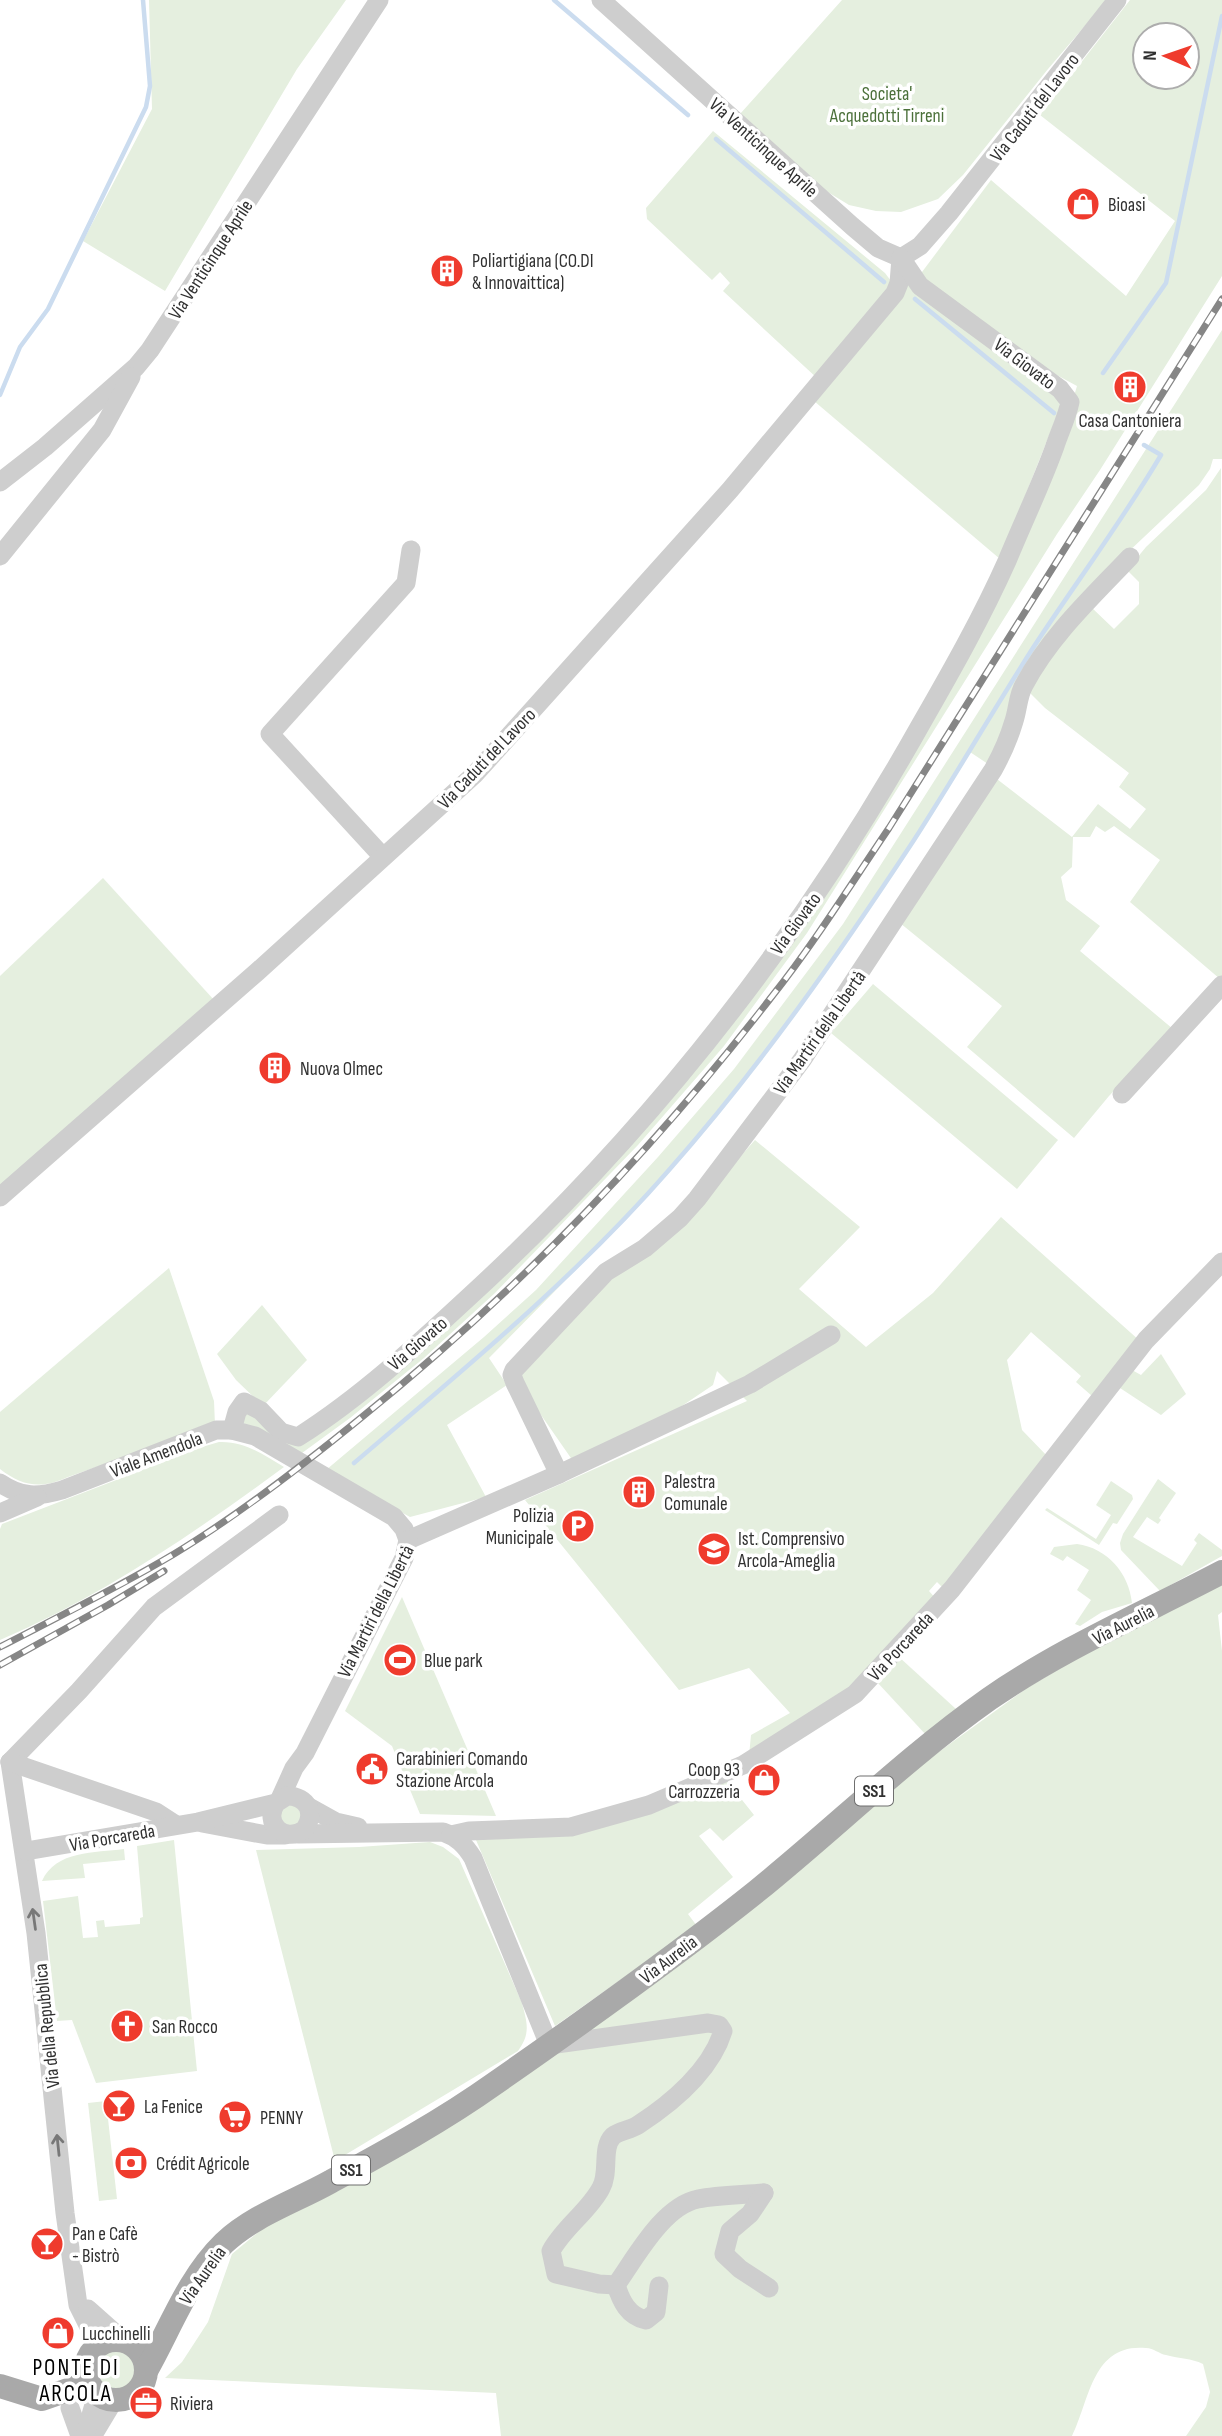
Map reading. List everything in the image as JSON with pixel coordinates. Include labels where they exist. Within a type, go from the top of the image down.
[{"type":"main road","name":"Via Aurelia","points":[[146,2371],[197,2277],[223,2244],[258,2218],[329,2183],[490,2087],[656,1969],[759,1889],[943,1734],[990,1699],[1045,1664],[1222,1572]]},
{"type":"main road","name":"SS1","points":[[98,2345],[106,2341],[128,2342],[175,2315]]},
{"type":"main road","points":[[128,2342],[142,2356],[146,2371]]},
{"type":"main road","points":[[98,2345],[87,2362],[86,2373],[100,2393]]},
{"type":"main road","name":"SS1","points":[[42,2399],[100,2393],[130,2397],[145,2379],[146,2371]]},
{"type":"main road","points":[[0,2386],[70,2408]]},
{"type":"main road","name":"SS1","points":[[70,2408],[75,2408],[100,2393]]},
{"type":"street","name":"Via Venticinque Aprile","points":[[0,482],[46,447],[136,367],[169,321],[379,0]]},
{"type":"street","name":"Via Venticinque Aprile","points":[[601,0],[852,226],[878,248],[901,258]]},
{"type":"street","name":"Via Caduti del Lavoro","points":[[0,1197],[475,774],[730,490],[895,292],[899,283],[901,258],[920,246],[948,213],[1117,0]]},
{"type":"street","name":"Via Giovato","points":[[232,1430],[237,1412],[244,1402],[261,1411],[281,1432],[298,1437],[329,1418],[419,1342],[534,1237],[630,1133],[712,1034],[801,918],[882,794],[988,603],[1041,485],[1070,402],[1060,389],[920,286],[901,258]]},
{"type":"street","points":[[0,556],[102,430],[136,367]]},
{"type":"street","points":[[383,857],[270,734],[407,583],[411,550]]},
{"type":"street","name":"Via Martiri della Libertà","points":[[559,1474],[515,1383],[512,1376],[514,1370],[606,1272],[645,1248],[680,1218],[766,1109],[810,1049],[993,770],[1012,729],[1022,688],[1040,656],[1130,557]]},
{"type":"street","points":[[1122,1094],[1222,985]]},
{"type":"street","name":"Via Porcareda","points":[[383,1833],[443,1832],[451,1835],[469,1831],[571,1827],[649,1805],[743,1765],[855,1694],[952,1589],[1146,1340],[1222,1262]]},
{"type":"street","name":"Via Martiri della Libertà","points":[[278,1801],[404,1558],[408,1540],[559,1474],[750,1384],[831,1335]]},
{"type":"street","name":"Viale Amendola","points":[[37,1497],[62,1490],[216,1430],[232,1430]]},
{"type":"street","points":[[232,1430],[255,1436],[394,1517],[404,1529],[408,1540]]},
{"type":"street","points":[[0,1483],[9,1490],[37,1497]]},
{"type":"street","points":[[0,1513],[37,1497]]},
{"type":"street","points":[[176,1825],[156,1812],[8,1774],[154,1607],[279,1515]]},
{"type":"street","points":[[291,1835],[309,1823],[305,1753]]},
{"type":"street","name":"Via della Repubblica","points":[[8,1774],[26,1851],[65,2213],[78,2305],[98,2345]]},
{"type":"street","points":[[198,1822],[295,1796],[336,1822],[383,1833]]},
{"type":"street","points":[[278,1801],[271,1815],[274,1827],[291,1835]]},
{"type":"street","points":[[198,1822],[267,1835],[383,1833]]},
{"type":"street","name":"Via Porcareda","points":[[26,1851],[198,1822]]},
{"type":"street","points":[[451,1835],[462,1842],[473,1858],[549,2045],[708,2022],[719,2025],[723,2031],[710,2060],[687,2084],[662,2108],[635,2127],[615,2135],[608,2144],[603,2186],[551,2251],[556,2274],[616,2285]]},
{"type":"street","points":[[616,2285],[652,2234],[676,2208],[696,2199],[764,2193],[750,2214],[730,2231],[724,2254],[740,2269],[769,2288]]},
{"type":"street","points":[[616,2285],[621,2300],[635,2317],[646,2320],[656,2312],[659,2286]]},
{"type":"street","name":"Via della Repubblica","points":[[76,2291],[88,2311],[128,2342]]},
{"type":"street","points":[[85,2436],[100,2393]]},
{"type":"street","points":[[93,2436],[100,2393]]},
{"type":"street","points":[[70,2408],[80,2436]]},
{"type":"green space","points":[[149,0],[346,0],[297,69],[165,291],[83,241],[152,109]]},
{"type":"green space","name":"Societa' Acquedotti Tirreni","points":[[842,0],[1107,0],[963,175],[938,199],[901,212],[876,211],[849,205],[818,186],[740,114]]},
{"type":"green space","points":[[1130,0],[1222,0],[1222,276],[807,933],[724,1046],[638,1145],[495,1293],[424,1358],[302,1453],[243,1423],[243,1411],[298,1440],[587,1188],[885,796],[1054,463],[1077,386],[1029,360],[919,276],[991,180],[1126,296],[1175,221],[1040,115]]},
{"type":"green space","points":[[713,131],[885,273],[891,281],[891,291],[818,379],[723,291],[730,283],[720,272],[712,280],[647,219],[646,208]]},
{"type":"green space","points":[[908,284],[1059,395],[1060,408],[1000,559],[814,401]]},
{"type":"green space","points":[[1222,330],[1222,459],[1213,459],[1199,485],[1125,555],[1036,654],[991,766],[970,752],[793,1017],[669,1170],[617,1228],[489,1358],[507,1385],[447,1425],[486,1497],[410,1517],[326,1470],[536,1290],[658,1157],[734,1069],[843,924]]},
{"type":"green space","points":[[1221,468],[1222,977],[1220,979],[1130,902],[1160,860],[1114,826],[1105,832],[1096,826],[1090,837],[1073,837],[1072,867],[1061,877],[1066,900],[1100,926],[1080,951],[1173,1029],[1109,1096],[1074,1138],[967,1047],[1002,1006],[900,923],[993,776],[1072,837],[1098,804],[1130,829],[1146,809],[1119,787],[1129,773],[1045,708],[1026,689],[1091,607],[1114,629],[1139,604],[1139,582],[1127,570],[1146,547],[1206,490]]},
{"type":"green space","points":[[103,878],[214,1000],[0,1186],[0,976]]},
{"type":"green space","points":[[873,984],[1058,1140],[1017,1189],[831,1033]]},
{"type":"green space","points":[[755,1140],[860,1227],[799,1289],[866,1347],[933,1293],[1001,1217],[1140,1341],[1092,1396],[1076,1382],[1081,1376],[1031,1332],[1007,1360],[1022,1430],[1049,1458],[945,1590],[937,1582],[929,1591],[937,1600],[852,1692],[749,1756],[751,1735],[790,1713],[749,1668],[679,1690],[525,1500],[747,1401],[717,1371],[713,1385],[673,1412],[573,1461],[516,1379],[567,1316],[685,1219]]},
{"type":"green space","points":[[169,1268],[214,1401],[215,1425],[50,1483],[25,1483],[0,1469],[0,1412]]},
{"type":"green space","points":[[262,1305],[307,1360],[263,1406],[236,1380],[217,1354]]},
{"type":"green space","points":[[1161,1354],[1186,1394],[1161,1415],[1120,1388],[1132,1370],[1141,1375]]},
{"type":"green space","points":[[219,1442],[245,1446],[284,1467],[147,1562],[75,1603],[0,1640],[2,1524]]},
{"type":"green space","points":[[1158,1479],[1176,1493],[1159,1518],[1161,1520],[1158,1524],[1147,1517],[1133,1537],[1182,1566],[1197,1543],[1194,1540],[1199,1533],[1222,1550],[1222,1556],[1160,1591],[1121,1550],[1120,1543]]},
{"type":"green space","points":[[1111,1481],[1132,1495],[1133,1499],[1099,1545],[1045,1510],[1047,1508],[1096,1539],[1111,1515],[1096,1505]]},
{"type":"green space","points":[[1077,1544],[1098,1551],[1115,1564],[1126,1582],[1132,1603],[1102,1612],[1080,1626],[1075,1624],[1091,1600],[1077,1590],[1089,1570],[1067,1556],[1063,1561],[1050,1554],[1054,1547]]},
{"type":"green space","points":[[1222,1584],[1222,1612],[1218,1615],[1222,1651],[1222,2436],[1186,2436],[1206,2407],[1210,2392],[1203,2364],[1146,2348],[1128,2349],[1114,2355],[1104,2364],[1089,2391],[1072,2436],[501,2436],[496,2393],[165,2378],[182,2362],[208,2322],[232,2254],[280,2214],[341,2185],[1027,1688],[1098,1646]]},
{"type":"green space","name":"Blue park","points":[[402,1597],[496,1816],[420,1814],[392,1746],[345,1711]]},
{"type":"green space","points":[[899,1657],[956,1709],[927,1736],[877,1682]]},
{"type":"green space","points":[[727,1781],[754,1815],[723,1841],[710,1828],[699,1836],[733,1877],[688,1914],[697,1926],[555,2026],[476,1840]]},
{"type":"green space","points":[[296,1803],[303,1819],[293,1827],[281,1822],[280,1809]]},
{"type":"green space","name":"San Rocco","points":[[174,1840],[197,2071],[96,2083],[72,2020],[57,2021],[43,1901],[78,1896],[83,1938],[98,1937],[96,1921],[104,1920],[105,1927],[140,1924],[140,1918],[143,1917],[137,1846]]},
{"type":"green space","points":[[430,1842],[443,1847],[459,1859],[522,2003],[526,2022],[525,2039],[518,2051],[335,2161],[256,1850]]},
{"type":"green space","points":[[124,1849],[125,1860],[83,1864],[85,1878],[42,1881],[48,1871],[66,1858]]},
{"type":"green space","points":[[106,2101],[117,2199],[99,2201],[88,2103]]},
{"type":"green space","points":[[110,2341],[122,2341],[137,2349],[145,2364],[145,2376],[137,2391],[122,2399],[110,2399],[95,2391],[87,2376],[87,2364],[95,2349]]},
{"type":"waterway","points":[[0,395],[20,347],[48,309],[146,107],[150,86],[143,0]]},
{"type":"waterway","points":[[554,0],[688,115]]},
{"type":"waterway","points":[[1103,373],[1166,283],[1222,16]]},
{"type":"waterway","points":[[716,139],[884,282]]},
{"type":"waterway","points":[[915,299],[1054,413]]},
{"type":"waterway","points":[[1091,422],[1092,416]]},
{"type":"waterway","points":[[354,1463],[557,1286],[669,1170],[767,1050],[886,883],[1031,651],[1146,480],[1161,455],[1144,445]]},
{"type":"railway","points":[[0,1647],[174,1554],[223,1523],[294,1471],[475,1320],[631,1165],[727,1053],[832,913],[889,828],[1222,299]]},
{"type":"railway","points":[[0,1665],[164,1571]]},
{"type":"place","name":"Bioasi","points":[[1083,204]]},
{"type":"place","name":"Poliartigiana (CO.DI & Innovaittica)","points":[[447,271]]},
{"type":"place","name":"Casa Cantoniera","points":[[1130,387]]},
{"type":"place","name":"Nuova Olmec","points":[[275,1068]]},
{"type":"place","name":"Palestra Comunale","points":[[639,1492]]},
{"type":"place","name":"Polizia Municipale","points":[[578,1526]]},
{"type":"place","name":"Ist. Comprensivo Arcola-Ameglia","points":[[714,1549]]},
{"type":"place","name":"Blue park","points":[[400,1660]]},
{"type":"place","name":"Carabinieri Comando Stazione Arcola","points":[[372,1769]]},
{"type":"place","name":"Coop 93 Carrozzeria","points":[[764,1780]]},
{"type":"place","name":"San Rocco","points":[[127,2026]]},
{"type":"place","name":"La Fenice","points":[[119,2106]]},
{"type":"place","name":"PENNY","points":[[235,2117]]},
{"type":"place","name":"Crédit Agricole","points":[[131,2163]]},
{"type":"place","name":"Pan e Cafè - Bistrò","points":[[47,2244]]},
{"type":"place","name":"Lucchinelli","points":[[58,2333]]},
{"type":"place","name":"Riviera","points":[[146,2403]]},
{"type":"district","name":"PONTE DI ARCOLA","points":[[76,2380]]}]
